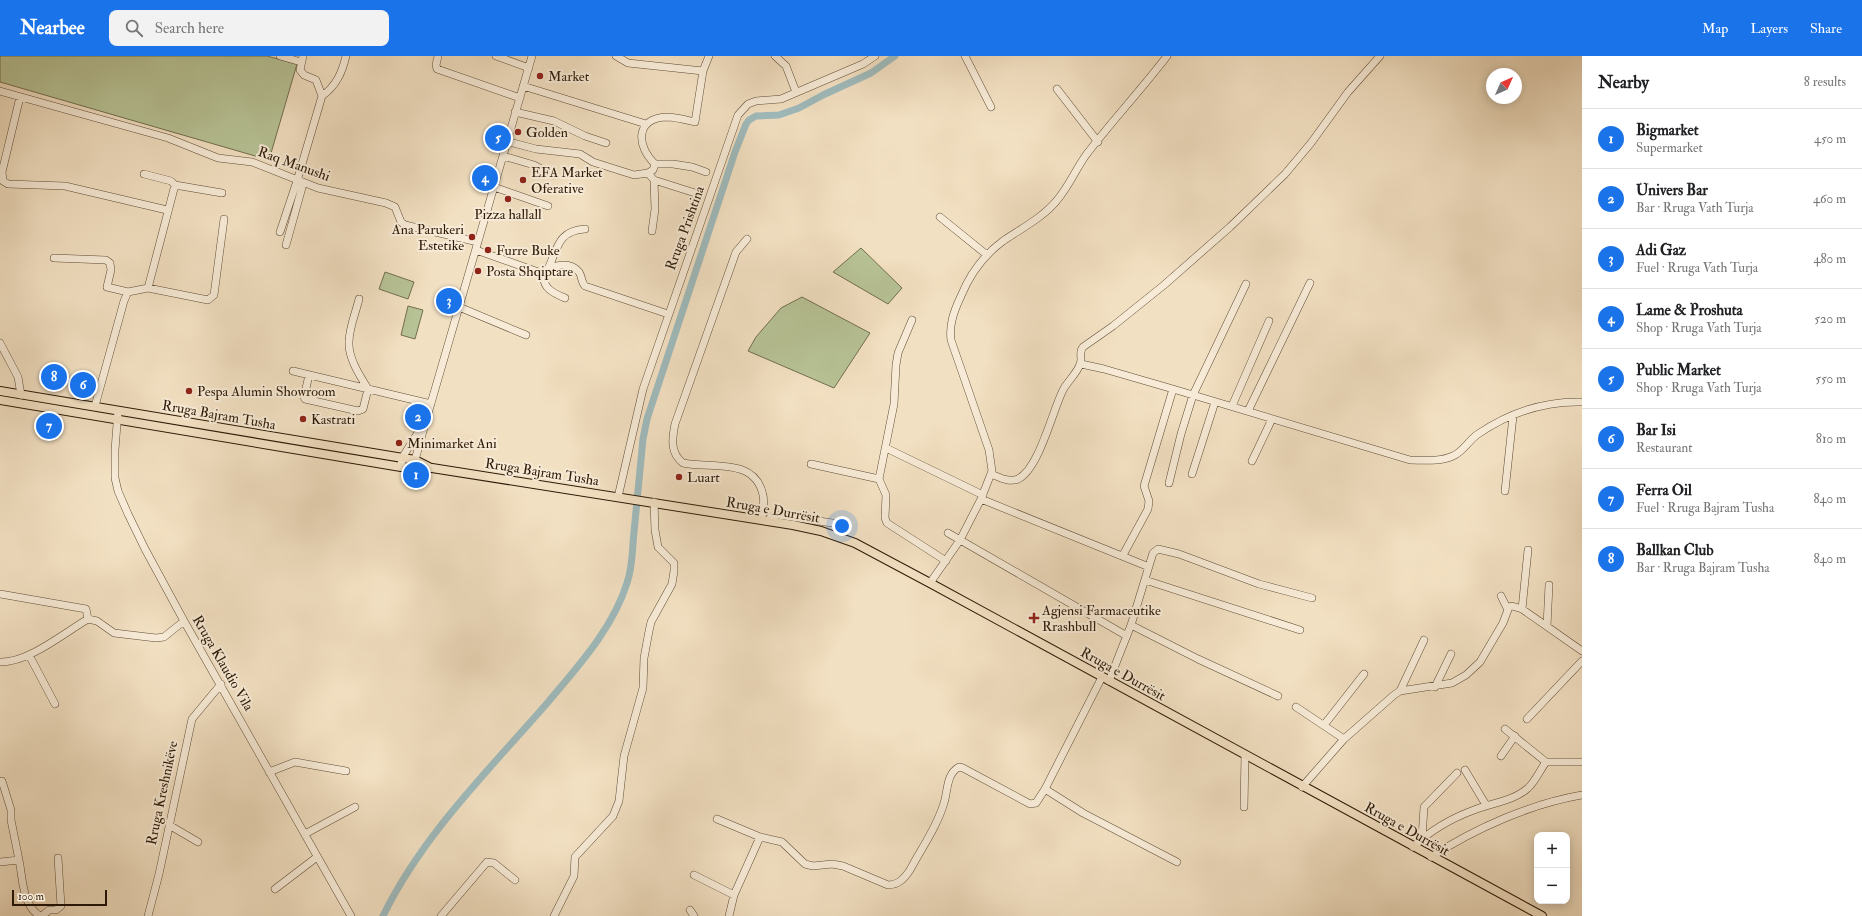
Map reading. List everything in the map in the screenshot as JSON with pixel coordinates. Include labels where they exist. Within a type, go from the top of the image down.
[{"type":"main road","name":"Rruga Bajram Tusha","points":[[0,391],[415,460],[432,468]]},
{"type":"main road","name":"Rruga Bajram Tusha","points":[[0,400],[404,468],[432,468],[622,497]]},
{"type":"main road","name":"Rruga e Durrësit","points":[[622,497],[793,525],[839,536],[855,543],[1542,916]]},
{"type":"street","points":[[280,56],[302,59],[300,70],[301,73],[316,80],[322,96],[286,245]]},
{"type":"street","points":[[322,96],[332,89],[342,72],[346,56]]},
{"type":"street","points":[[438,56],[436,65],[437,69],[520,98]]},
{"type":"street","points":[[496,56],[529,68]]},
{"type":"street","points":[[427,417],[402,458],[404,468],[415,460],[458,307],[503,156],[506,141],[532,56]]},
{"type":"street","points":[[616,56],[628,63],[703,71]]},
{"type":"street","points":[[706,172],[692,167],[673,164],[655,164],[648,156],[642,141],[641,133],[646,124],[655,119],[668,117],[695,122],[703,71],[709,56]]},
{"type":"street","points":[[775,56],[786,66],[796,92]]},
{"type":"street","name":"Rruga Prishtina","points":[[622,497],[643,389],[738,115],[748,104],[756,101],[781,98],[863,64],[875,56]]},
{"type":"street","points":[[965,56],[991,107]]},
{"type":"street","points":[[930,583],[960,540],[992,474],[989,450],[956,355],[950,330],[955,310],[963,291],[975,269],[987,255],[1052,206],[1066,188],[1084,159],[1167,56]]},
{"type":"street","points":[[992,474],[1012,481],[1026,473],[1035,460],[1063,390],[1081,364],[1080,351],[1089,341],[1113,326],[1164,285],[1230,227],[1285,174],[1311,143],[1348,92],[1380,56]]},
{"type":"street","points":[[523,86],[646,124]]},
{"type":"street","points":[[1057,89],[1098,142]]},
{"type":"street","name":"Raq Manushi","points":[[0,90],[20,97],[168,138],[218,158],[252,162],[300,182],[386,203],[395,207],[399,218],[405,225],[477,246],[546,271]]},
{"type":"street","points":[[20,97],[2,172],[3,181],[8,184],[65,186],[167,210]]},
{"type":"street","points":[[515,112],[554,121],[585,136],[606,143]]},
{"type":"street","points":[[506,141],[536,149],[580,154],[593,162],[634,175],[648,173],[653,170],[655,164]]},
{"type":"street","points":[[503,156],[534,165],[553,175]]},
{"type":"street","points":[[648,173],[654,180],[695,193]]},
{"type":"street","points":[[144,174],[171,181],[175,185],[222,193]]},
{"type":"street","points":[[652,231],[655,209],[654,180]]},
{"type":"street","points":[[280,232],[300,182]]},
{"type":"street","points":[[148,288],[167,210],[175,185]]},
{"type":"street","points":[[494,187],[548,206]]},
{"type":"street","points":[[940,217],[987,255]]},
{"type":"street","points":[[54,258],[106,260],[110,263],[111,270],[107,287],[128,292],[148,288],[208,300],[214,295],[224,219]]},
{"type":"street","points":[[565,298],[549,290],[544,279],[546,271],[561,239],[566,233],[574,230],[585,229]]},
{"type":"street","points":[[747,239],[736,252],[675,424],[673,442],[675,454],[683,463],[742,468],[753,475],[760,484],[764,496],[764,521],[778,515],[839,524]]},
{"type":"street","points":[[546,271],[558,265],[571,267],[579,272],[585,286],[668,314]]},
{"type":"street","points":[[1248,411],[1310,283]]},
{"type":"street","points":[[1169,483],[1181,434],[1193,395],[1246,284]]},
{"type":"street","points":[[95,406],[124,301],[128,292]]},
{"type":"street","points":[[310,375],[304,397],[307,400],[361,411],[363,409],[368,389],[358,372],[348,342],[360,299]]},
{"type":"street","points":[[458,307],[526,335]]},
{"type":"street","points":[[912,320],[898,353],[894,404],[879,479],[886,495],[885,518],[888,523],[946,561]]},
{"type":"street","points":[[1232,406],[1269,321]]},
{"type":"street","points":[[0,343],[18,377],[21,395]]},
{"type":"street","points":[[1081,364],[1104,369],[1232,406],[1410,460],[1441,459],[1454,456],[1478,434],[1513,416],[1535,407],[1550,403],[1582,402]]},
{"type":"street","points":[[293,371],[431,404]]},
{"type":"street","points":[[1123,555],[1148,509],[1149,501],[1144,486],[1173,389]]},
{"type":"street","points":[[1192,474],[1215,402]]},
{"type":"street","name":"Rruga Klaudio Vila","points":[[118,411],[114,450],[115,478],[118,491],[145,549],[184,621],[351,916]]},
{"type":"street","points":[[1505,491],[1513,416]]},
{"type":"street","points":[[1252,461],[1272,419]]},
{"type":"street","points":[[886,448],[982,497],[1149,566]]},
{"type":"street","points":[[811,464],[879,479]]},
{"type":"street","points":[[554,916],[574,876],[576,857],[613,816],[619,801],[624,756],[643,688],[644,658],[651,622],[672,584],[674,563],[658,547],[653,502]]},
{"type":"street","points":[[948,533],[1127,636]]},
{"type":"street","points":[[717,818],[760,837],[782,842],[805,864],[813,866],[832,864],[843,866],[888,885],[894,885],[904,878],[910,870],[936,823],[945,803],[948,784],[955,770],[959,767],[1030,804],[1036,803],[1105,679],[1127,636],[1155,550],[1161,549],[1259,584],[1312,598]]},
{"type":"street","points":[[1522,609],[1528,550]]},
{"type":"street","points":[[1145,580],[1300,630]]},
{"type":"street","points":[[1547,626],[1549,585]]},
{"type":"street","points":[[0,594],[86,610],[88,619]]},
{"type":"street","points":[[1400,691],[1435,687],[1452,683],[1473,669],[1480,662],[1503,624],[1507,608],[1501,596]]},
{"type":"street","points":[[1507,608],[1512,606],[1522,609],[1582,651]]},
{"type":"street","points":[[0,662],[16,661],[29,655],[88,619],[97,621],[114,633],[156,638],[164,637],[184,621]]},
{"type":"street","points":[[1131,626],[1198,660],[1278,696]]},
{"type":"street","points":[[1302,786],[1344,739],[1400,691],[1424,640]]},
{"type":"street","points":[[1435,687],[1451,654]]},
{"type":"street","points":[[29,655],[55,704]]},
{"type":"street","points":[[1527,719],[1582,661]]},
{"type":"street","points":[[1324,725],[1364,674]]},
{"type":"street","name":"Rruga Kreshnikëve","points":[[148,916],[192,719],[221,684]]},
{"type":"street","points":[[1296,708],[1344,739]]},
{"type":"street","points":[[1505,729],[1546,762],[1582,762]]},
{"type":"street","points":[[1501,756],[1515,736]]},
{"type":"street","points":[[1244,807],[1245,755]]},
{"type":"street","points":[[270,772],[295,762],[346,771]]},
{"type":"street","points":[[1413,847],[1422,838],[1449,822],[1486,805],[1507,799],[1529,788],[1546,762]]},
{"type":"street","points":[[1465,770],[1486,805]]},
{"type":"street","points":[[1422,838],[1424,807],[1457,773]]},
{"type":"street","points":[[2,781],[11,810],[11,820],[27,903],[32,911],[41,916],[49,910],[56,910],[61,906],[58,858]]},
{"type":"street","points":[[1045,789],[1083,813],[1177,862]]},
{"type":"street","points":[[1431,857],[1446,847],[1496,823],[1538,806],[1582,794]]},
{"type":"street","points":[[305,834],[355,807]]},
{"type":"street","points":[[169,825],[198,842]]},
{"type":"street","points":[[729,916],[734,895],[760,837]]},
{"type":"street","points":[[275,889],[317,857]]},
{"type":"street","points":[[0,862],[19,860]]},
{"type":"street","points":[[441,916],[487,862],[494,863],[515,880]]},
{"type":"street","points":[[694,875],[734,895]]},
{"type":"green space","points":[[0,56],[267,56],[297,64],[269,160],[0,82]]},
{"type":"green space","points":[[861,248],[902,288],[888,304],[833,272]]},
{"type":"green space","points":[[385,272],[414,282],[408,299],[379,289]]},
{"type":"green space","points":[[802,297],[870,333],[834,388],[748,351],[756,337],[781,308]]},
{"type":"green space","points":[[408,306],[423,310],[415,339],[401,335]]},
{"type":"waterway","points":[[383,916],[399,886],[438,830],[481,777],[549,701],[583,660],[604,631],[621,600],[629,577],[631,564],[643,439],[647,419],[735,152],[746,124],[749,120],[756,116],[779,115],[799,108],[871,73],[895,56]]},
{"type":"place","name":"Market","points":[[540,76]]},
{"type":"place","name":"Golden","points":[[518,132]]},
{"type":"place","name":"Public Market","points":[[498,138]]},
{"type":"place","name":"Lame & Proshuta","points":[[485,178]]},
{"type":"place","name":"EFA Market Oferative","points":[[523,180]]},
{"type":"place","name":"Pizza hallall","points":[[508,199]]},
{"type":"place","name":"Ana Parukeri Estetike","points":[[472,237]]},
{"type":"place","name":"Furre Buke","points":[[488,250]]},
{"type":"place","name":"Posta Shqiptare","points":[[478,271]]},
{"type":"place","name":"Adi Gaz","points":[[449,301]]},
{"type":"place","name":"Ballkan Club","points":[[54,377]]},
{"type":"place","name":"Bar Isi","points":[[83,385]]},
{"type":"place","name":"Pespa Alumin Showroom","points":[[189,391]]},
{"type":"place","name":"Univers Bar","points":[[418,417]]},
{"type":"place","name":"Kastrati","points":[[303,419]]},
{"type":"place","name":"Ferra Oil","points":[[49,426]]},
{"type":"place","name":"Minimarket Ani","points":[[399,443]]},
{"type":"place","name":"Bigmarket","points":[[416,475]]},
{"type":"place","name":"Luart","points":[[679,477]]},
{"type":"place","name":"Agjensi Farmaceutike Rrashbull","points":[[1034,618]]}]
